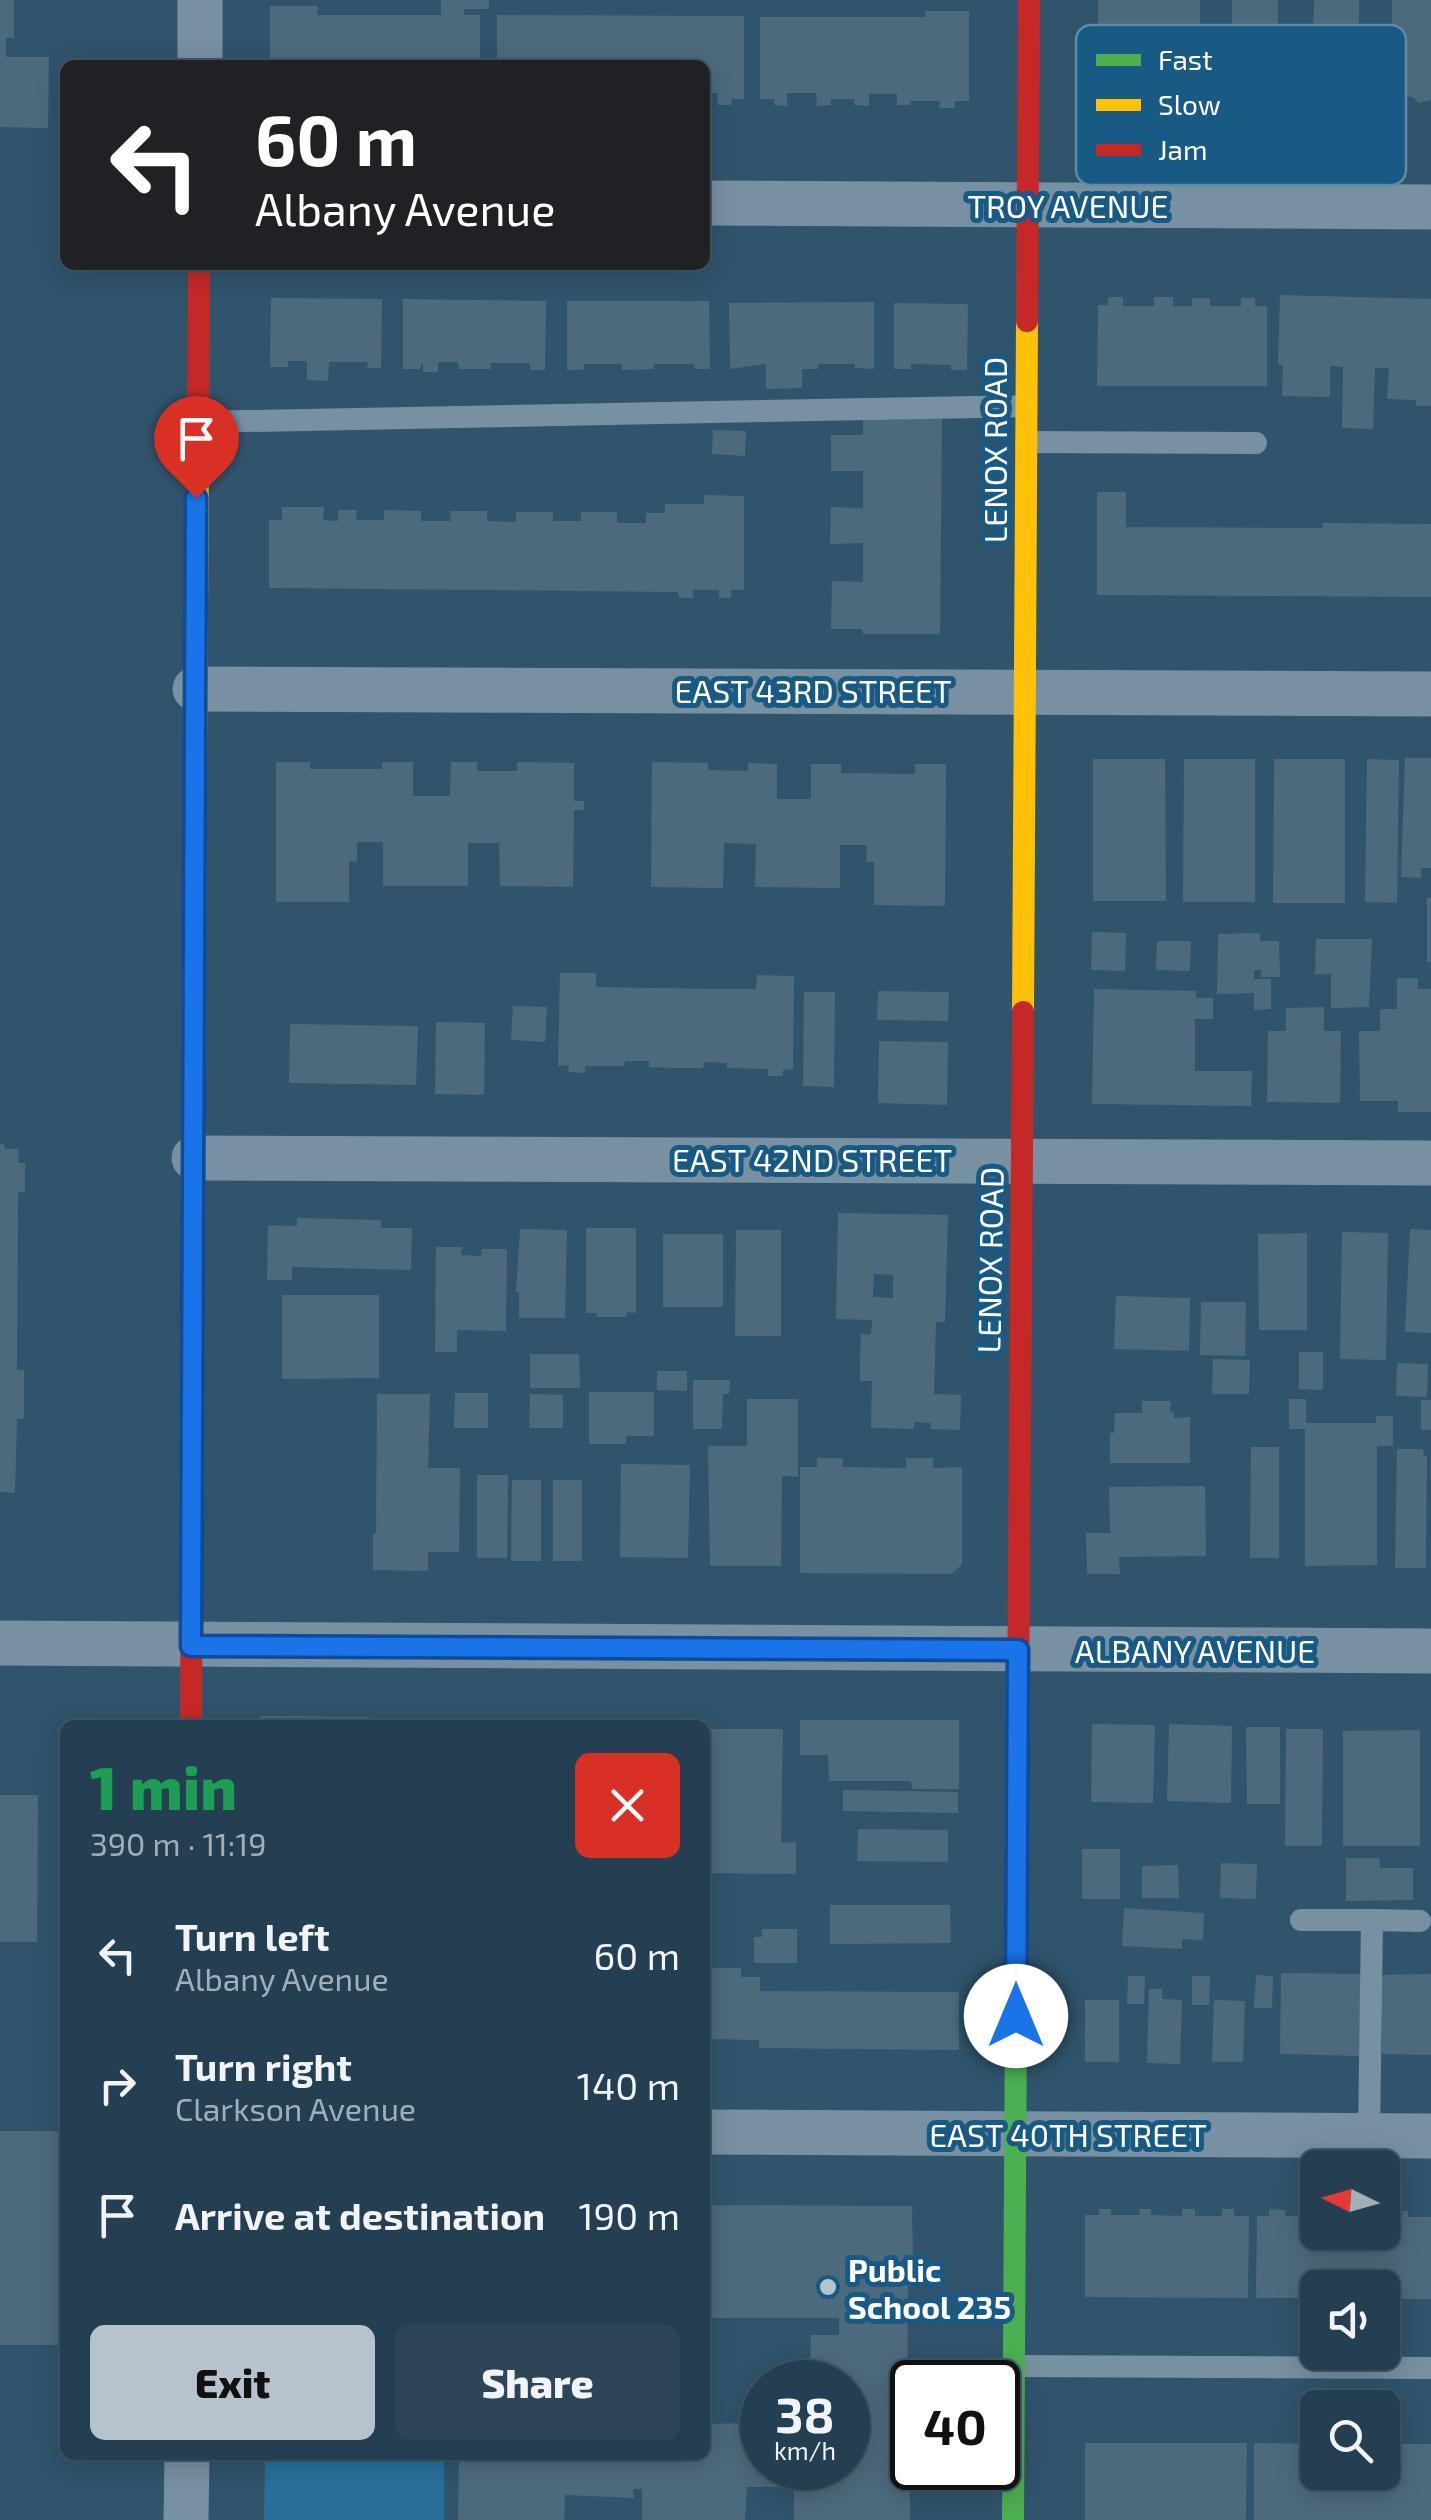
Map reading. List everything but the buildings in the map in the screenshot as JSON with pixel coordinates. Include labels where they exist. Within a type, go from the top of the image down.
[{"type":"street","points":[[200,0],[200,60]]},
{"type":"street","name":"LENOX ROAD","points":[[1014,2360],[1029,0]]},
{"type":"street","name":"TROY AVENUE","points":[[710,203],[1431,208]]},
{"type":"street","points":[[191,1720],[199,270]]},
{"type":"street","name":"EAST 43RD STREET","points":[[194,689],[1431,694]]},
{"type":"street","name":"EAST 42ND STREET","points":[[194,1158],[1431,1162]]},
{"type":"street","name":"ALBANY AVENUE","points":[[0,1643],[1431,1651]]},
{"type":"street","name":"EAST 40TH STREET","points":[[710,2132],[1431,2136]]},
{"type":"street","points":[[186,2520],[187,2460]]},
{"type":"street","name":"LENOX ROAD","points":[[1012,2490],[1012,2520]]},
{"type":"lane","points":[[197,422],[1026,406]]},
{"type":"lane","points":[[1026,442],[1256,443]]},
{"type":"lane","points":[[1301,1920],[1420,1921]]},
{"type":"lane","points":[[1369,2136],[1372,1920]]},
{"type":"lane","points":[[1020,2366],[1430,2368]]},
{"type":"shaded area","points":[[265,2460],[444,2460],[444,2520],[264,2520]]},
{"type":"traffic: fast","points":[[1013,2520],[1017,1847]]},
{"type":"traffic: slow","points":[[1023,1012],[1027,321]]},
{"type":"traffic: slow","points":[[194,1087],[198,455]]},
{"type":"traffic: jam","points":[[1027,321],[1029,0]]},
{"type":"traffic: jam","points":[[198,455],[199,270]]},
{"type":"traffic: jam","points":[[1017,1847],[1023,1012]]},
{"type":"traffic: jam","points":[[191,1720],[194,1087]]},
{"type":"place","name":"Public School 235","points":[[828,2287]]},
{"type":"route","points":[[196,498],[191,1646],[1018,1650],[1016,2016]]}]
